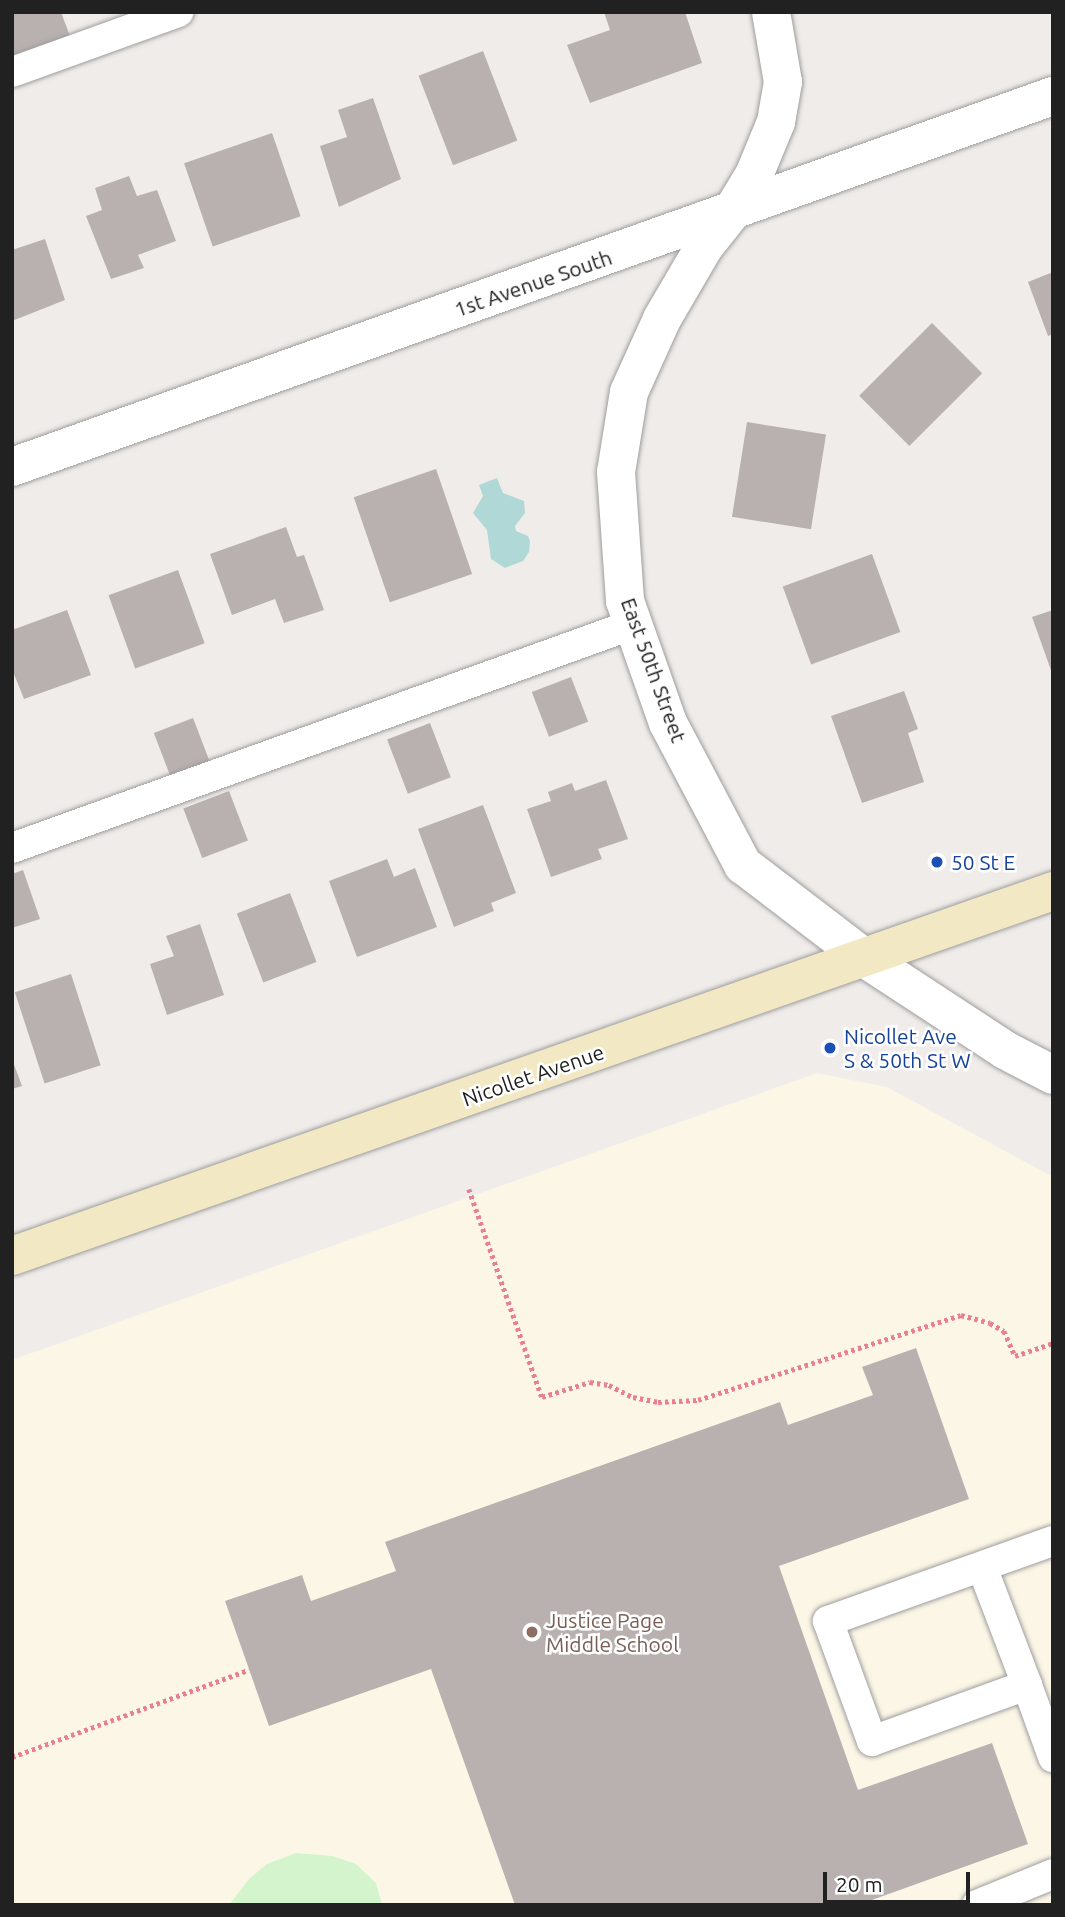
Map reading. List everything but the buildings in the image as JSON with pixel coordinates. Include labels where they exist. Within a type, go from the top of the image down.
[{"type":"main road","name":"Nicollet Avenue","points":[[12,1256],[866,959],[1053,891]]},
{"type":"street","name":"East 50th Street","points":[[771,12],[783,82],[776,122],[754,175],[731,213],[704,247],[662,318],[629,392],[616,472],[625,601],[668,723],[743,864],[866,959],[1005,1050],[1053,1075]]},
{"type":"street","name":"1st Avenue South","points":[[12,467],[731,213],[1053,96]]},
{"type":"lane","points":[[12,72],[179,12]]},
{"type":"lane","points":[[12,848],[634,624]]},
{"type":"lane","points":[[1027,1685],[872,1741],[828,1621],[1053,1541]]},
{"type":"lane","points":[[982,1567],[1053,1757]]},
{"type":"lane","points":[[977,1905],[1053,1874]]},
{"type":"path","points":[[469,1189],[542,1397],[590,1382],[609,1385],[633,1397],[658,1402],[698,1399],[961,1315],[990,1323],[1004,1331],[1015,1356],[1053,1343]]},
{"type":"path","points":[[12,1757],[249,1670]]},
{"type":"shaded area","name":"Justice Page Middle School","points":[[817,1073],[887,1087],[1053,1177],[1053,1905],[12,1905],[12,1360]]},
{"type":"green space","points":[[296,1853],[332,1856],[356,1864],[376,1883],[382,1905],[229,1905],[249,1879],[267,1864]]},
{"type":"water","points":[[497,478],[503,493],[524,501],[525,513],[515,526],[516,531],[528,536],[530,541],[529,552],[523,561],[505,568],[491,559],[487,530],[473,513],[483,496],[479,485]]},
{"type":"place","name":"50 St E","points":[[937,862]]},
{"type":"place","name":"Nicollet Ave S & 50th St W","points":[[830,1048]]},
{"type":"place","name":"Justice Page Middle School","points":[[532,1632]]}]
